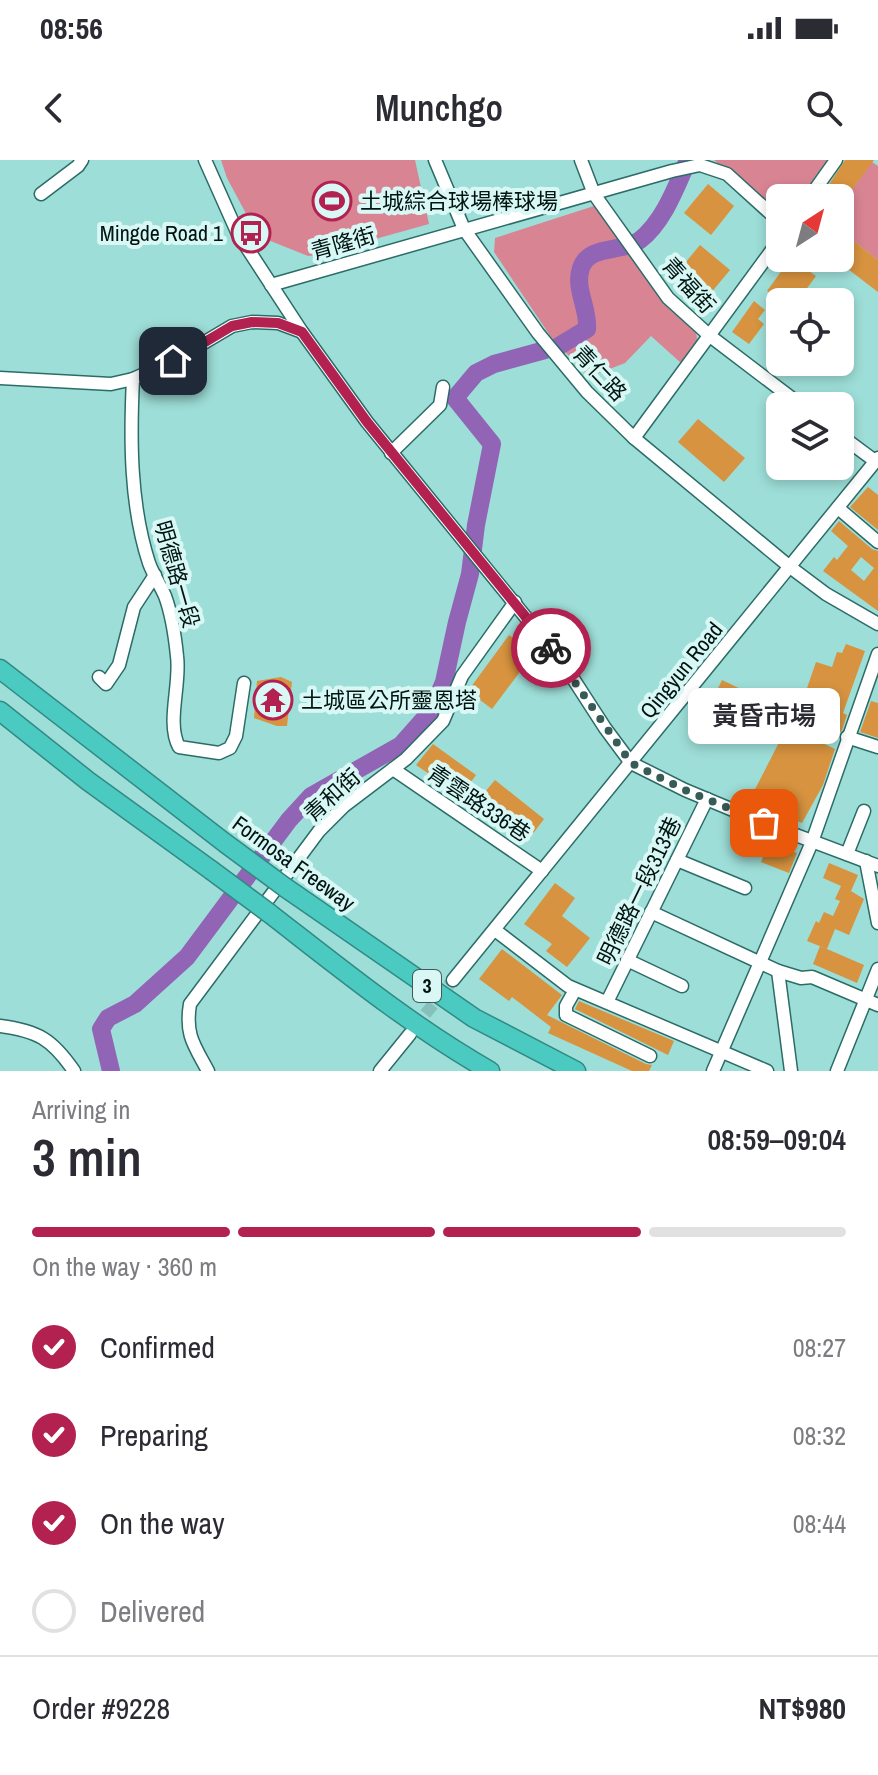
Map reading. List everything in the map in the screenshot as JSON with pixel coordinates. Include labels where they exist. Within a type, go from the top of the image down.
[{"type":"highway","name":"Formosa Freeway","points":[[0,669],[286,888],[474,1018],[576,1071]]},
{"type":"highway","name":"3","points":[[0,711],[88,781],[382,1000],[490,1071]]},
{"type":"street","points":[[41,194],[82,160]]},
{"type":"street","points":[[205,160],[238,234],[302,332],[391,453],[563,663],[631,763],[707,799],[872,864],[878,923]]},
{"type":"street","name":"青仁路","points":[[435,160],[464,229],[538,333],[587,392],[634,438],[790,567],[826,594],[878,624]]},
{"type":"street","name":"青福街","points":[[581,160],[594,194],[668,298],[710,336],[784,392]]},
{"type":"street","points":[[819,184],[836,160]]},
{"type":"street","name":"青隆街","points":[[271,285],[594,194],[673,167],[700,164],[727,174],[766,209]]},
{"type":"street","points":[[634,438],[766,258]]},
{"type":"street","points":[[0,378],[111,384],[133,379],[173,361],[232,326],[252,322],[278,323],[302,332]]},
{"type":"street","name":"明德路一段","points":[[133,379],[131,450],[142,534],[173,622],[179,666],[173,736],[179,747],[219,753],[230,748],[236,736],[244,683]]},
{"type":"street","points":[[391,453],[440,405],[443,387]]},
{"type":"street","points":[[854,447],[873,464],[878,481]]},
{"type":"street","name":"Qingyun Road","points":[[453,980],[873,464]]},
{"type":"street","points":[[838,508],[878,542]]},
{"type":"street","points":[[99,677],[106,684],[119,665],[134,607],[155,575]]},
{"type":"street","name":"青和街","points":[[208,1071],[189,1036],[190,1004],[319,831],[344,806],[393,769],[443,721],[462,676],[515,602]]},
{"type":"street","points":[[713,1071],[812,842],[878,654]]},
{"type":"street","points":[[847,737],[878,747]]},
{"type":"street","name":"青雲路336巷","points":[[393,769],[542,871]]},
{"type":"street","name":"明德路一段313巷","points":[[607,1002],[707,799]]},
{"type":"street","points":[[847,854],[864,811]]},
{"type":"street","points":[[677,860],[745,888]]},
{"type":"street","points":[[651,912],[759,964],[801,978],[812,977],[872,1003]]},
{"type":"street","points":[[495,930],[575,990],[767,1071]]},
{"type":"street","points":[[627,960],[682,986]]},
{"type":"street","points":[[837,1071],[872,1003],[878,969]]},
{"type":"street","points":[[778,971],[791,1071]]},
{"type":"street","points":[[575,990],[566,1006],[566,1015],[650,1056]]},
{"type":"street","points":[[0,1026],[30,1030],[51,1044],[74,1071]]},
{"type":"street","points":[[380,1071],[410,1034]]},
{"type":"shaded area","name":"土城綜合球場棒球場","points":[[221,160],[415,160],[429,224],[308,256],[258,236],[227,178]]},
{"type":"shaded area","points":[[714,160],[827,160],[810,184],[766,184],[766,202]]},
{"type":"shaded area","points":[[872,162],[878,166],[878,260],[854,241],[854,187]]},
{"type":"shaded area","points":[[594,206],[695,328],[698,343],[681,363],[651,336],[625,363],[589,377],[551,337],[494,252],[495,238]]},
{"type":"building","points":[[845,160],[874,160],[854,187],[854,184],[829,184]]},
{"type":"building","points":[[708,184],[734,206],[711,235],[684,213]]},
{"type":"building","points":[[854,241],[878,260],[878,292],[852,272]]},
{"type":"building","points":[[700,245],[730,270],[705,300],[675,275]]},
{"type":"building","points":[[781,272],[810,272],[816,276],[807,288],[769,288]]},
{"type":"building","points":[[754,301],[765,310],[758,319],[764,324],[749,344],[732,332]]},
{"type":"building","points":[[698,419],[745,458],[724,482],[678,442]]},
{"type":"building","points":[[868,487],[878,495],[878,530],[850,507]]},
{"type":"building","points":[[839,521],[878,551],[878,611],[823,571],[848,546],[831,531]],"holes":[[[861,557],[874,568],[864,581],[851,570]]]},
{"type":"building","points":[[509,635],[534,653],[492,709],[468,691]]},
{"type":"building","points":[[846,644],[865,651],[843,713],[847,715],[842,730],[838,735],[812,738],[835,749],[823,785],[802,823],[749,801],[788,725],[807,735],[803,713],[816,662],[832,667],[837,652],[842,653]]},
{"type":"building","name":"土城區公所靈恩塔","points":[[281,677],[292,682],[287,726],[254,718],[257,681]]},
{"type":"building","points":[[722,680],[747,692],[732,721],[708,709]]},
{"type":"building","points":[[871,701],[878,703],[878,738],[860,732]]},
{"type":"building","points":[[433,744],[476,775],[461,796],[416,765]]},
{"type":"building","points":[[495,780],[544,819],[529,839],[479,799]]},
{"type":"building","points":[[769,842],[797,853],[789,873],[761,862]]},
{"type":"building","points":[[829,863],[858,875],[851,891],[864,899],[849,935],[835,929],[827,949],[807,941],[816,921],[819,923],[824,912],[833,916],[840,901],[835,899],[841,886],[823,878]]},
{"type":"building","points":[[555,883],[575,898],[562,916],[590,938],[567,967],[546,951],[552,944],[524,924]]},
{"type":"building","points":[[820,946],[864,965],[857,983],[813,964]]},
{"type":"building","points":[[502,949],[562,995],[547,1015],[652,1065],[649,1071],[632,1071],[548,1033],[551,1027],[512,997],[509,1001],[479,979]]},
{"type":"building","points":[[579,1001],[674,1041],[668,1055],[575,1009]]},
{"type":"waterway","points":[[559,346],[587,329],[579,283],[585,260],[598,252],[640,240],[656,223],[688,160]]},
{"type":"waterway","points":[[111,1071],[101,1029],[108,1018],[135,1004],[187,957],[289,820],[311,796],[401,745],[432,710],[444,682],[470,574],[492,444],[455,398],[476,373],[494,364],[545,350]]},
{"type":"tunnel","points":[[414,1028],[453,980]]},
{"type":"way so far","points":[[551,648],[631,763],[685,790],[764,823]]},
{"type":"place","name":"土城綜合球場棒球場","points":[[332,201]]},
{"type":"place","name":"Mingde Road 1","points":[[251,233]]},
{"type":"place","name":"土城區公所靈恩塔","points":[[273,700]]},
{"type":"place","name":"黃昏市場","points":[[764,823]]},
{"type":"route","points":[[173,361],[232,326],[252,322],[278,323],[302,332],[391,453],[551,648]]}]
